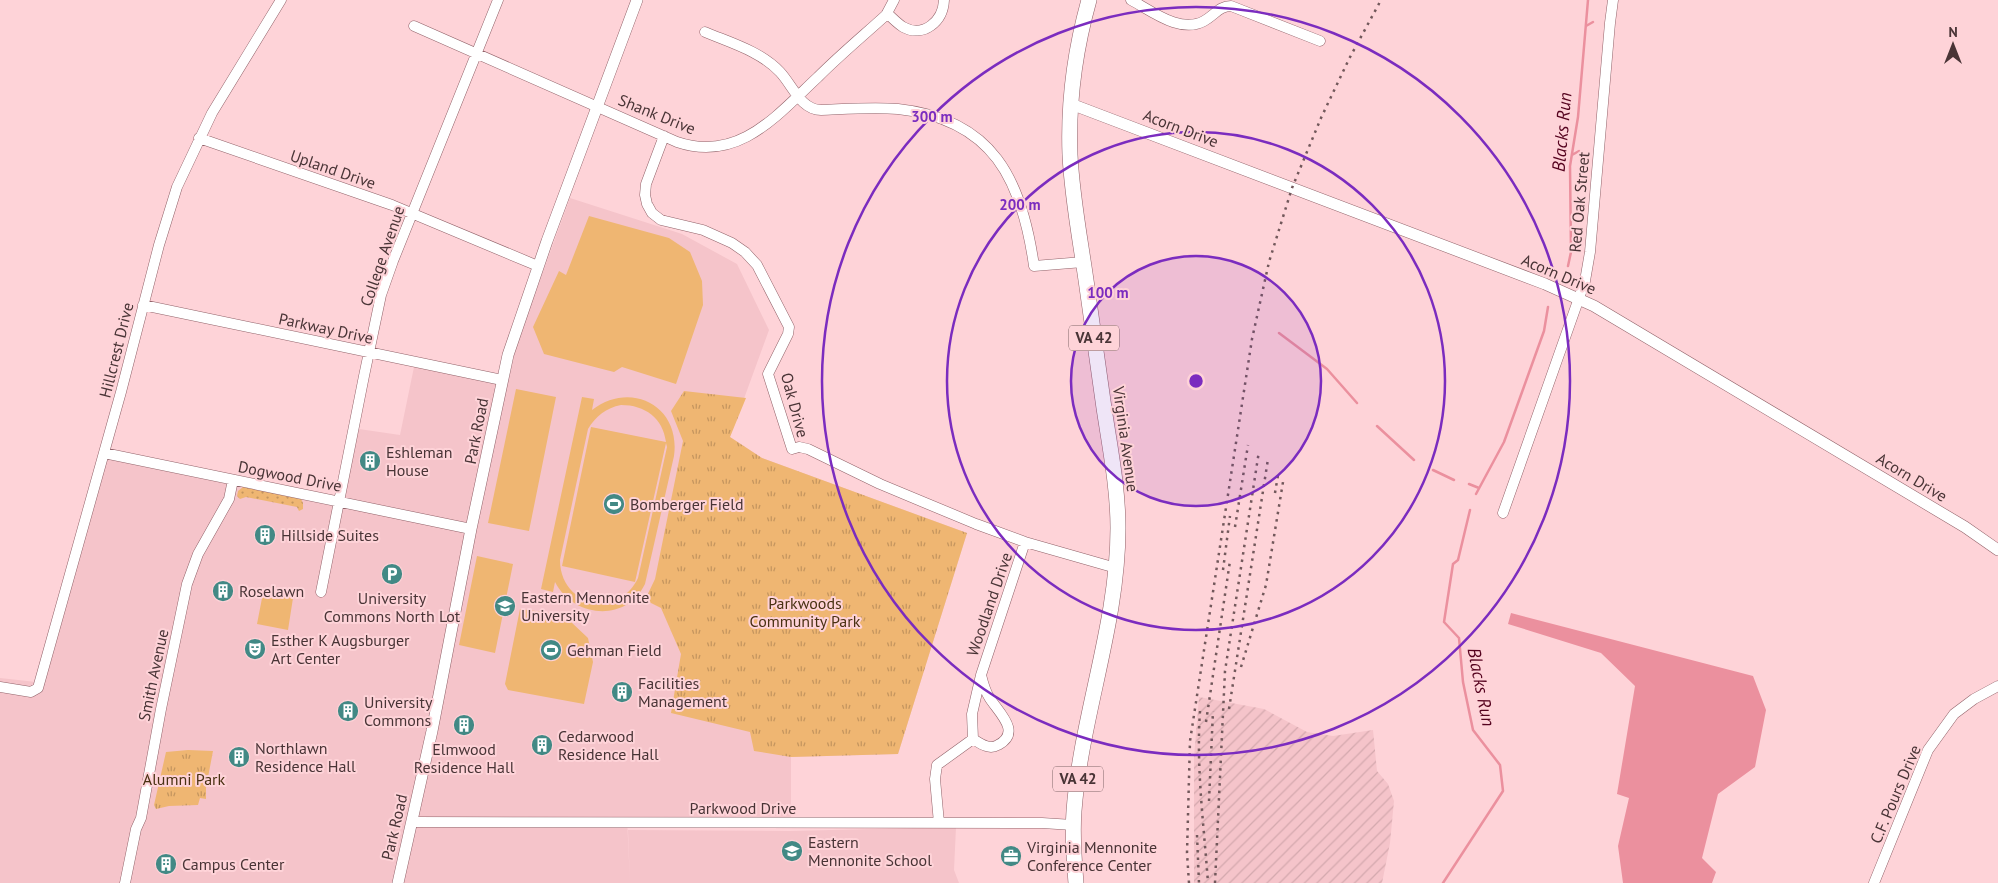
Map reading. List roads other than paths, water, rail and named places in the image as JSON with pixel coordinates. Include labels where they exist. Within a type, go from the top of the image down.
[{"type":"main road","name":"Virginia Avenue","points":[[1076,883],[1073,826],[1081,758],[1106,639],[1116,568],[1118,528],[1115,483],[1072,182],[1070,144],[1071,104],[1078,45],[1089,0]]},
{"type":"street","name":"Hillcrest Drive","points":[[0,687],[31,692],[38,688],[104,453],[170,205],[183,171],[199,138],[280,0]]},
{"type":"street","name":"College Avenue","points":[[321,592],[381,295],[498,0]]},
{"type":"street","name":"Park Road","points":[[398,883],[502,380],[516,326],[598,106],[602,89],[637,0]]},
{"type":"street","points":[[894,0],[888,13],[905,28],[913,30],[923,30],[933,24],[939,18],[944,0]]},
{"type":"street","points":[[1131,0],[1181,25],[1204,21],[1224,6],[1231,6],[1320,41]]},
{"type":"street","name":"Red Oak Street","points":[[1503,513],[1585,281],[1590,252],[1613,0]]},
{"type":"street","name":"Shank Drive","points":[[414,26],[677,142],[710,147],[730,144],[757,131],[888,13]]},
{"type":"street","points":[[705,32],[763,58],[779,72],[806,105],[815,110],[880,108],[906,110],[941,118],[966,130],[989,149],[1010,178],[1022,211],[1034,266],[1083,262]]},
{"type":"street","name":"Acorn Drive","points":[[1071,104],[1580,299],[1609,314],[1965,527],[1998,550]]},
{"type":"street","name":"Oak Drive","points":[[664,136],[645,187],[646,200],[650,210],[661,220],[722,238],[744,252],[758,267],[788,323],[788,334],[768,374],[792,449],[799,447],[808,449],[924,503],[1025,542],[1116,568]]},
{"type":"street","name":"Upland Drive","points":[[199,138],[412,213],[538,266]]},
{"type":"street","name":"Parkway Drive","points":[[143,305],[502,380]]},
{"type":"street","name":"Dogwood Drive","points":[[104,453],[471,529]]},
{"type":"street","name":"Smith Avenue","points":[[125,883],[136,828],[141,818],[187,584],[198,554],[230,499],[234,480]]},
{"type":"street","name":"Woodland Drive","points":[[981,675],[988,696],[1007,720],[1009,731],[1005,740],[997,746],[985,747],[974,739],[972,714],[981,675],[1025,542]]},
{"type":"street","name":"C.F. Pours Drive","points":[[1874,883],[1928,750],[1954,714],[1974,699],[1998,686]]},
{"type":"street","points":[[939,823],[935,779],[937,765],[940,761],[974,739]]},
{"type":"street","name":"Parkwood Drive","points":[[412,822],[1042,823],[1073,826]]},
{"type":"waterway","name":"Blacks Run","points":[[1568,266],[1571,252],[1570,166],[1578,117],[1588,0]]},
{"type":"waterway","name":"Blacks Run","points":[[1586,26],[1593,22]]},
{"type":"waterway","name":"Blacks Run","points":[[1572,155],[1579,151]]},
{"type":"waterway","name":"Blacks Run","points":[[1476,494],[1504,442],[1544,331],[1548,307]]},
{"type":"waterway","points":[[1279,333],[1327,369],[1357,403]]},
{"type":"waterway","points":[[1377,426],[1414,460]]},
{"type":"waterway","points":[[1433,470],[1454,480]]},
{"type":"waterway","points":[[1469,484],[1479,488]]},
{"type":"waterway","name":"Blacks Run","points":[[1443,883],[1503,791],[1500,765],[1473,730],[1463,682],[1459,638],[1444,622],[1453,564],[1458,560],[1470,510]]},
{"type":"railway","points":[[1189,883],[1187,853],[1190,741],[1252,339],[1269,262],[1292,188],[1321,118],[1349,59],[1381,0]]},
{"type":"railway","points":[[1235,527],[1248,445]]},
{"type":"railway","points":[[1215,883],[1225,671],[1259,451]]},
{"type":"railway","points":[[1229,709],[1268,459]]},
{"type":"railway","points":[[1275,493],[1278,475]]},
{"type":"railway","points":[[1241,667],[1266,585],[1283,482]]},
{"type":"railway","points":[[1223,570],[1230,516]]},
{"type":"railway","points":[[1206,722],[1230,561]]},
{"type":"railway","points":[[1200,711],[1200,775],[1208,883]]},
{"type":"railway","points":[[1209,801],[1213,711]]},
{"type":"railway","points":[[1197,835],[1199,883]]},
{"type":"place","name":"Eshleman House","points":[[370,461]]},
{"type":"place","name":"Bomberger Field","points":[[614,504]]},
{"type":"place","name":"Hillside Suites","points":[[265,535]]},
{"type":"place","name":"University Commons North Lot","points":[[392,574]]},
{"type":"place","name":"Roselawn","points":[[223,591]]},
{"type":"place","name":"Eastern Mennonite University","points":[[505,606]]},
{"type":"place","name":"Esther K Augsburger Art Center","points":[[255,649]]},
{"type":"place","name":"Gehman Field","points":[[551,650]]},
{"type":"place","name":"Facilities Management","points":[[622,692]]},
{"type":"place","name":"University Commons","points":[[348,711]]},
{"type":"place","name":"Elmwood Residence Hall","points":[[464,725]]},
{"type":"place","name":"Cedarwood Residence Hall","points":[[542,745]]},
{"type":"place","name":"Northlawn Residence Hall","points":[[239,757]]},
{"type":"place","name":"Eastern Mennonite School","points":[[792,851]]},
{"type":"place","name":"Virginia Mennonite Conference Center","points":[[1011,856]]},
{"type":"place","name":"Campus Center","points":[[166,864]]},
{"type":"park label","name":"Parkwoods Community Park","points":[[805,612]]},
{"type":"park label","name":"Alumni Park","points":[[184,779]]}]
